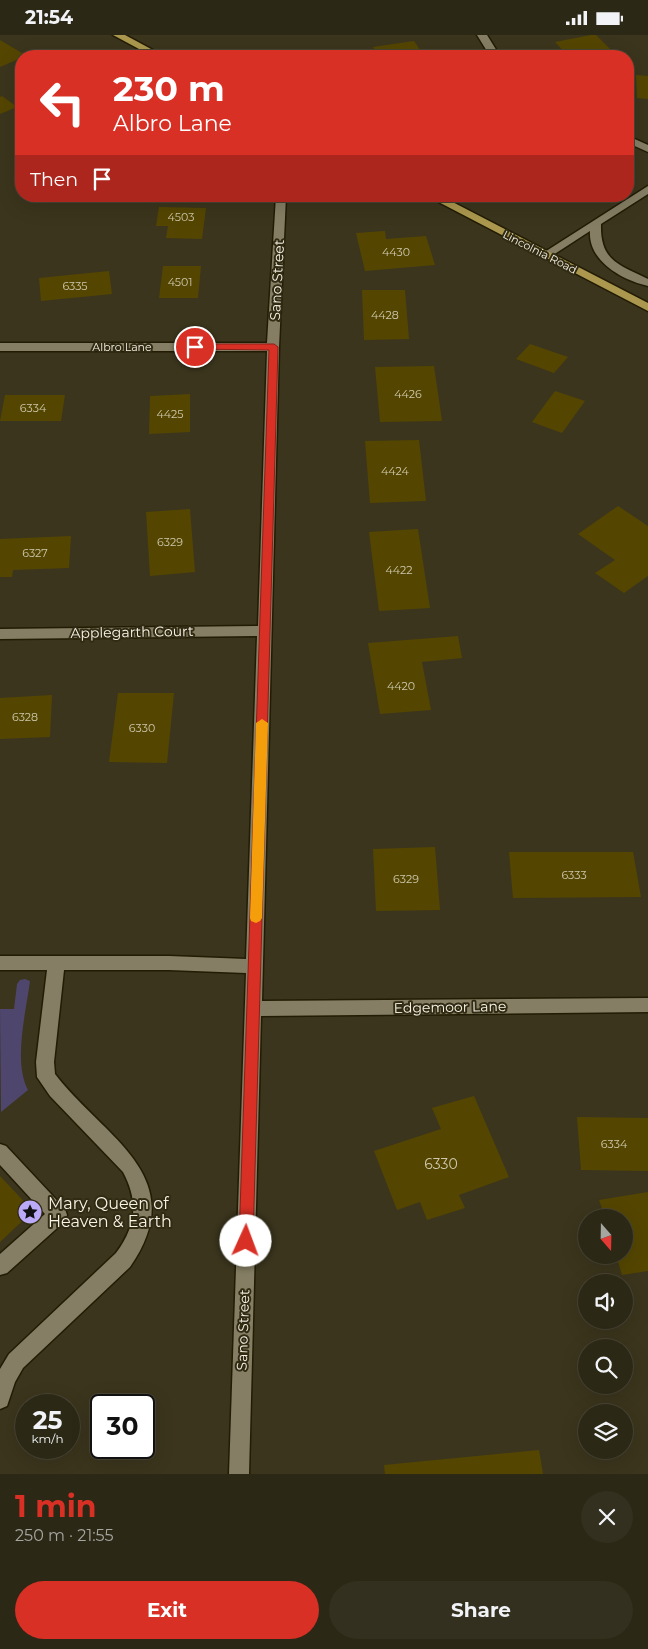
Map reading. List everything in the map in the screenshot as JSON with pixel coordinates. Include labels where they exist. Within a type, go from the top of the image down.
[{"type":"main road","points":[[118,35],[147,50]]},
{"type":"main road","name":"Lincolnia Road","points":[[444,202],[648,308]]},
{"type":"street","points":[[482,35],[491,50]]},
{"type":"street","points":[[634,142],[648,149]]},
{"type":"street","points":[[634,198],[648,189]]},
{"type":"street","name":"Sano Street","points":[[239,1474],[274,347],[281,202]]},
{"type":"street","points":[[546,255],[628,202]]},
{"type":"street","points":[[596,223],[595,238],[597,248],[601,254],[611,263],[648,283]]},
{"type":"street","name":"Albro Lane","points":[[0,347],[274,347]]},
{"type":"street","name":"Applegarth Court","points":[[0,634],[265,631]]},
{"type":"street","points":[[0,963],[169,963],[254,966]]},
{"type":"street","points":[[0,1399],[6,1378],[16,1361],[123,1260],[135,1243],[143,1220],[139,1184],[129,1166],[56,1090],[46,1077],[46,1048],[56,963]]},
{"type":"street","name":"Edgemoor Lane","points":[[253,1009],[648,1005]]},
{"type":"street","points":[[0,1152],[58,1215],[0,1266]]},
{"type":"shaded area","points":[[20,980],[30,981],[22,1037],[21,1066],[28,1090],[1,1112],[0,1009],[14,1009],[17,984]]},
{"type":"building","points":[[596,35],[611,50],[562,50],[555,42]]},
{"type":"building","points":[[0,40],[17,50],[15,50],[15,61],[0,67]]},
{"type":"building","points":[[414,41],[420,50],[375,50],[373,47]]},
{"type":"building","points":[[636,75],[648,76],[648,99],[637,98]]},
{"type":"building","points":[[2,96],[15,106],[15,108],[0,114],[0,97]]},
{"type":"building","points":[[159,207],[206,208],[202,239],[166,238],[168,226],[156,226]]},
{"type":"building","points":[[385,231],[386,239],[426,236],[435,265],[365,271],[356,233]]},
{"type":"building","points":[[163,266],[201,266],[198,298],[159,298]]},
{"type":"building","points":[[109,271],[112,294],[41,301],[39,278]]},
{"type":"building","points":[[362,290],[405,290],[409,339],[364,340]]},
{"type":"building","points":[[530,344],[568,357],[554,373],[516,359]]},
{"type":"building","points":[[434,366],[442,421],[380,422],[375,367]]},
{"type":"building","points":[[555,391],[585,401],[562,433],[532,422]]},
{"type":"building","points":[[190,394],[190,432],[149,434],[150,396]]},
{"type":"building","points":[[5,395],[65,395],[61,421],[0,421]]},
{"type":"building","points":[[419,440],[426,501],[370,503],[365,441]]},
{"type":"building","points":[[618,506],[648,526],[648,576],[624,593],[595,573],[615,560],[578,534]]},
{"type":"building","points":[[190,509],[195,572],[150,576],[146,512]]},
{"type":"building","points":[[418,529],[430,608],[379,611],[369,532]]},
{"type":"building","points":[[71,536],[69,568],[13,570],[12,577],[0,577],[0,539]]},
{"type":"building","points":[[458,636],[462,658],[422,662],[431,710],[380,714],[368,643]]},
{"type":"building","points":[[118,693],[174,693],[167,763],[109,762]]},
{"type":"building","points":[[52,695],[50,737],[0,739],[0,698]]},
{"type":"building","points":[[435,847],[440,910],[376,911],[373,849]]},
{"type":"building","points":[[509,852],[633,852],[641,897],[513,898]]},
{"type":"building","points":[[474,1096],[509,1177],[459,1195],[465,1208],[427,1220],[420,1202],[397,1210],[374,1151],[441,1129],[432,1108]]},
{"type":"building","points":[[577,1117],[648,1118],[648,1171],[581,1170]]},
{"type":"building","points":[[0,1176],[33,1211],[0,1242]]},
{"type":"building","points":[[648,1192],[648,1271],[622,1274],[619,1264],[633,1264],[633,1209],[602,1209],[599,1200]]},
{"type":"building","points":[[539,1450],[543,1474],[385,1474],[384,1465]]},
{"type":"slow traffic","points":[[256,918],[262,723]]},
{"type":"place","name":"Mary, Queen of Heaven & Earth","points":[[30,1212]]},
{"type":"route","points":[[195,347],[274,347],[246,1241]]}]
